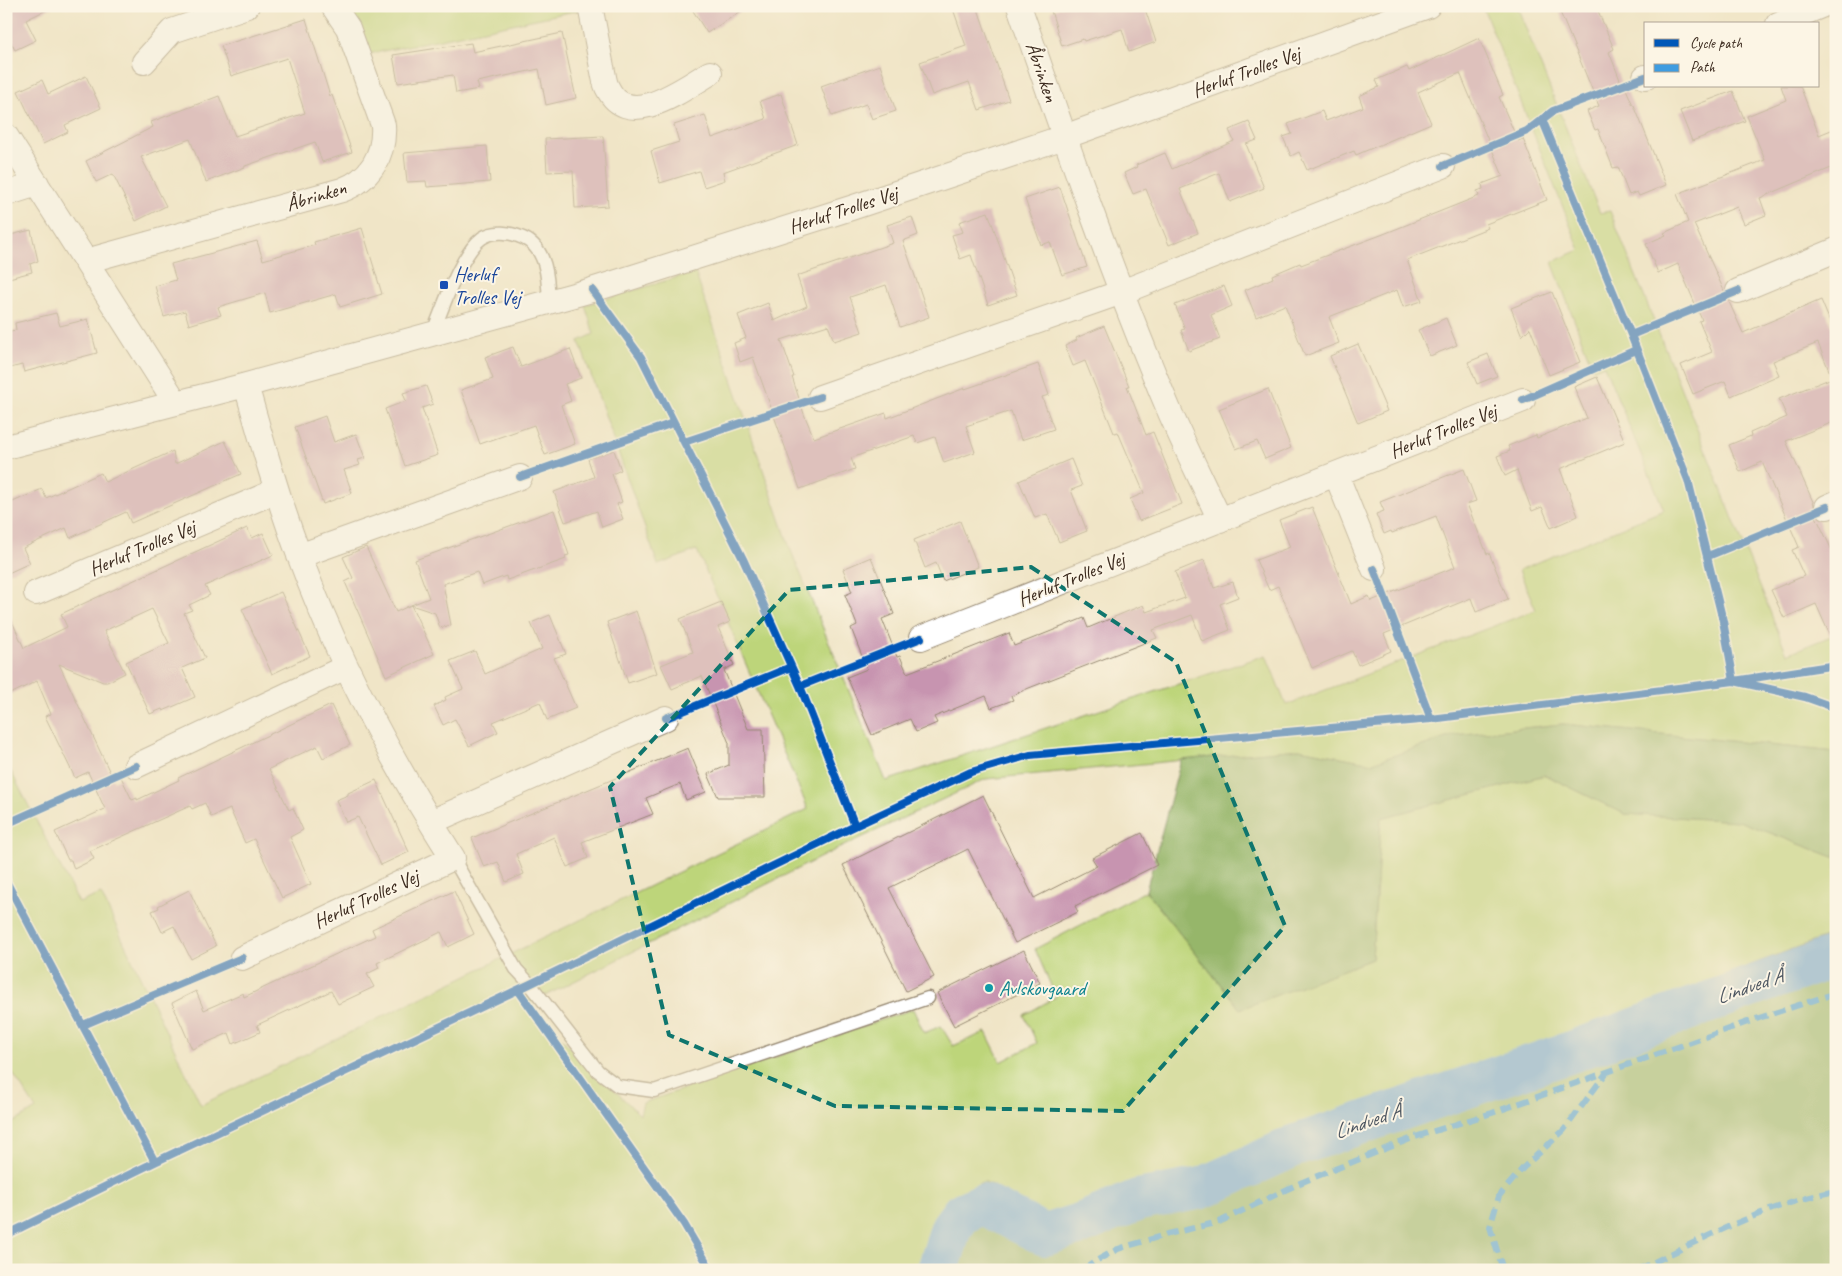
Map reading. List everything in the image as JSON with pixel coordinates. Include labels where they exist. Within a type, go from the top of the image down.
[{"type":"street","points":[[144,62],[172,31],[247,6]]},
{"type":"street","name":"Åbrinken","points":[[86,261],[342,190],[353,186],[364,178],[374,166],[380,153],[384,139],[383,126],[348,28],[333,6]]},
{"type":"street","points":[[591,6],[606,88],[614,99],[624,106],[637,108],[662,101],[710,73]]},
{"type":"street","name":"Åbrinken","points":[[1019,6],[1064,137]]},
{"type":"street","name":"Herluf Trolles Vej","points":[[6,447],[246,385],[592,290],[842,211],[1064,137],[1428,6]]},
{"type":"street","points":[[1783,22],[1821,6]]},
{"type":"street","points":[[6,136],[176,403]]},
{"type":"street","points":[[1064,137],[1169,411],[1220,520]]},
{"type":"street","points":[[820,397],[1122,292],[1443,166]]},
{"type":"street","points":[[6,194],[37,184]]},
{"type":"street","points":[[1738,291],[1836,250]]},
{"type":"street","points":[[246,385],[276,491],[299,556],[346,667],[386,746],[454,858]]},
{"type":"street","name":"Herluf Trolles Vej","points":[[921,638],[1523,400]]},
{"type":"street","points":[[1336,474],[1374,569]]},
{"type":"street","points":[[299,556],[520,478]]},
{"type":"street","name":"Herluf Trolles Vej","points":[[36,593],[276,491]]},
{"type":"street","points":[[136,766],[346,667]]},
{"type":"street","points":[[431,822],[666,718]]},
{"type":"street","name":"Herluf Trolles Vej","points":[[242,958],[454,858]]},
{"type":"lane","points":[[432,334],[468,254],[482,238],[496,233],[512,233],[529,241],[534,247],[543,259],[548,278],[549,302]]},
{"type":"lane","points":[[454,858],[516,969],[530,984],[598,1071],[618,1086],[654,1091],[928,998]]},
{"type":"highlighted area","points":[[1031,567],[1176,662],[1285,926],[1123,1111],[835,1106],[669,1035],[610,787],[789,590]]},
{"type":"green space","points":[[343,6],[579,6],[579,10],[369,54]]},
{"type":"green space","points":[[1517,6],[1600,213],[1610,211],[1787,654],[1836,634],[1836,752],[1563,724],[1455,735],[1372,763],[1299,749],[986,779],[833,851],[527,1005],[640,1115],[643,1103],[913,1009],[924,1033],[941,1026],[953,1046],[986,1032],[1001,1062],[1037,1043],[1024,1015],[1056,997],[1035,949],[1146,891],[1240,1009],[1372,959],[1381,818],[1545,775],[1625,814],[1739,821],[1836,858],[1836,933],[1280,1142],[1048,1217],[984,1181],[954,1197],[921,1270],[6,1270],[6,1127],[36,1109],[6,1063],[6,762],[79,903],[101,894],[201,1105],[808,809],[697,550],[658,565],[579,341],[594,334],[585,305],[695,272],[790,548],[886,781],[1266,655],[1286,705],[1536,610],[1519,570],[1664,510],[1604,365],[1593,369],[1552,262],[1580,250],[1483,7]]},
{"type":"green space","points":[[1563,724],[1836,752],[1836,858],[1739,821],[1625,814],[1545,775],[1381,818],[1372,959],[1240,1009],[1146,891],[1181,760],[1299,749],[1372,763],[1455,735]]},
{"type":"green space","points":[[1836,933],[1836,1270],[921,1270],[954,1197],[984,1181],[1048,1217],[1280,1142]]},
{"type":"building","points":[[6,6],[54,6],[26,20],[36,40],[15,50],[6,33]]},
{"type":"building","points":[[690,6],[749,6],[707,33]]},
{"type":"building","points":[[952,6],[977,6],[1009,100],[979,110],[969,82],[932,95],[920,62],[966,46]]},
{"type":"building","points":[[1064,6],[1144,6],[1156,42],[1129,52],[1122,29],[1062,46],[1051,11]]},
{"type":"building","points":[[1574,6],[1596,6],[1614,49],[1609,52],[1624,90],[1626,89],[1634,105],[1666,185],[1639,196],[1637,192],[1629,195],[1618,167],[1613,168],[1598,129],[1595,130],[1587,111],[1599,106],[1560,12]]},
{"type":"building","points":[[306,19],[330,96],[332,95],[352,152],[322,162],[315,142],[245,166],[206,182],[190,139],[141,157],[166,206],[136,221],[113,174],[96,182],[86,161],[153,127],[151,122],[219,96],[235,136],[305,113],[287,58],[231,76],[221,46]]},
{"type":"building","points":[[562,33],[576,98],[546,105],[539,69],[477,82],[479,89],[456,93],[453,75],[398,83],[393,55],[471,43],[473,52]]},
{"type":"building","points":[[1479,38],[1503,95],[1499,97],[1518,141],[1523,139],[1547,200],[1486,224],[1488,228],[1407,260],[1422,301],[1403,307],[1397,290],[1329,317],[1339,343],[1305,356],[1285,305],[1256,317],[1245,290],[1273,278],[1272,275],[1300,263],[1301,265],[1479,196],[1477,191],[1483,189],[1482,184],[1503,176],[1460,73],[1418,92],[1431,123],[1356,155],[1354,151],[1307,170],[1299,152],[1291,156],[1283,137],[1292,134],[1288,124],[1322,111],[1326,121],[1363,107],[1359,96],[1379,87],[1376,80],[1407,67],[1409,71]]},
{"type":"building","points":[[880,65],[896,111],[872,119],[866,104],[832,116],[821,86]]},
{"type":"building","points":[[86,76],[101,108],[65,125],[68,132],[43,144],[18,91],[42,80],[48,94]]},
{"type":"building","points":[[1782,88],[1801,88],[1819,135],[1836,128],[1836,166],[1760,198],[1766,215],[1744,224],[1737,207],[1694,224],[1743,333],[1821,300],[1836,336],[1836,421],[1786,441],[1814,504],[1814,512],[1836,559],[1836,649],[1816,604],[1784,618],[1771,590],[1804,576],[1792,550],[1799,547],[1762,462],[1740,472],[1729,445],[1751,436],[1750,433],[1787,417],[1779,399],[1832,378],[1818,343],[1773,361],[1779,375],[1731,396],[1725,381],[1693,394],[1681,365],[1712,352],[1699,321],[1702,320],[1678,264],[1658,273],[1646,244],[1688,222],[1677,194],[1765,160],[1747,116],[1786,100]]},
{"type":"building","points":[[1733,91],[1745,121],[1692,141],[1680,111]]},
{"type":"building","points":[[781,94],[798,145],[723,172],[725,180],[704,187],[699,171],[660,183],[651,151],[679,142],[674,125],[705,115],[712,138],[766,119],[760,101]]},
{"type":"building","points":[[1249,122],[1257,140],[1246,144],[1264,188],[1230,202],[1219,173],[1180,189],[1198,233],[1169,245],[1146,189],[1133,194],[1124,173],[1137,167],[1136,165],[1165,153],[1172,169],[1234,141],[1229,130]]},
{"type":"building","points":[[603,136],[608,206],[575,208],[573,171],[547,172],[545,139]]},
{"type":"building","points":[[487,146],[490,182],[427,187],[426,181],[407,182],[404,153]]},
{"type":"building","points":[[1060,187],[1087,267],[1062,275],[1050,242],[1041,245],[1025,199]]},
{"type":"building","points":[[988,212],[1017,295],[988,305],[971,255],[960,259],[952,235],[963,232],[959,222]]},
{"type":"building","points":[[912,217],[918,235],[903,241],[929,317],[900,327],[886,285],[850,297],[862,332],[834,341],[828,325],[781,340],[804,414],[814,438],[886,413],[887,418],[965,388],[1038,364],[1049,395],[1042,397],[1054,429],[1021,440],[1011,411],[966,426],[975,452],[944,463],[935,437],[917,443],[914,436],[851,458],[855,469],[800,489],[753,357],[740,362],[734,343],[746,338],[738,315],[768,303],[774,321],[807,306],[797,276],[893,243],[887,225]]},
{"type":"building","points":[[362,228],[382,294],[340,307],[336,294],[270,313],[265,293],[218,307],[221,315],[189,325],[185,311],[164,317],[155,286],[176,280],[171,264],[257,241],[263,260],[315,245],[314,242]]},
{"type":"building","points":[[31,230],[38,261],[30,264],[32,272],[9,278],[6,265],[6,236]]},
{"type":"building","points":[[1224,286],[1232,306],[1211,315],[1220,339],[1189,351],[1181,330],[1185,329],[1175,305]]},
{"type":"building","points":[[1552,292],[1580,362],[1549,375],[1530,328],[1522,336],[1511,308]]},
{"type":"building","points":[[56,313],[60,326],[88,319],[97,353],[24,372],[22,365],[6,369],[6,332],[16,330],[15,323]]},
{"type":"building","points":[[1446,318],[1457,345],[1430,356],[1418,330]]},
{"type":"building","points":[[1104,326],[1129,386],[1127,386],[1146,435],[1153,432],[1182,504],[1139,521],[1130,499],[1144,493],[1118,432],[1114,433],[1085,361],[1073,366],[1065,346],[1077,340],[1076,338]]},
{"type":"building","points":[[1358,344],[1387,411],[1358,423],[1330,356]]},
{"type":"building","points":[[513,347],[521,367],[570,349],[581,378],[565,384],[571,401],[561,405],[575,444],[545,455],[534,425],[480,444],[461,390],[493,379],[485,357]]},
{"type":"building","points":[[1488,354],[1497,376],[1477,384],[1468,362]]},
{"type":"building","points":[[1597,377],[1625,442],[1560,469],[1578,516],[1551,528],[1542,507],[1532,511],[1517,470],[1505,476],[1497,456],[1510,451],[1508,446],[1536,435],[1537,438],[1587,418],[1574,387]]},
{"type":"building","points":[[426,386],[433,404],[422,408],[438,455],[405,466],[385,409],[406,401],[403,393]]},
{"type":"building","points":[[1268,389],[1291,448],[1265,459],[1257,441],[1236,449],[1219,409]]},
{"type":"building","points":[[325,416],[334,442],[356,434],[365,458],[358,460],[360,465],[344,470],[352,493],[323,504],[295,427]]},
{"type":"building","points":[[225,441],[241,474],[131,523],[126,512],[70,538],[66,528],[23,548],[30,563],[6,574],[6,505],[42,489],[46,498],[101,473],[105,482],[173,451],[175,464]]},
{"type":"building","points":[[614,450],[621,470],[612,474],[622,502],[617,504],[623,519],[602,527],[597,511],[565,522],[554,492],[594,477],[588,459]]},
{"type":"building","points":[[1071,459],[1082,486],[1071,490],[1087,531],[1059,542],[1047,514],[1035,518],[1019,481]]},
{"type":"building","points":[[1464,469],[1476,501],[1467,504],[1508,599],[1476,612],[1471,598],[1384,634],[1391,651],[1358,665],[1352,651],[1312,668],[1278,586],[1269,590],[1256,560],[1290,547],[1279,520],[1312,507],[1351,604],[1369,596],[1371,601],[1455,567],[1436,516],[1392,533],[1391,531],[1384,534],[1376,514],[1384,511],[1380,502]]},
{"type":"building","points":[[554,510],[569,555],[565,556],[566,559],[507,580],[506,576],[482,585],[477,572],[443,584],[451,625],[440,628],[435,613],[411,605],[429,598],[415,560]]},
{"type":"building","points":[[960,521],[978,567],[943,581],[936,563],[925,568],[914,540]]},
{"type":"building","points":[[247,528],[252,538],[263,533],[273,555],[205,586],[210,595],[189,605],[192,610],[184,613],[205,658],[182,668],[195,697],[163,711],[162,709],[150,714],[126,662],[169,643],[152,609],[104,631],[125,673],[107,682],[103,682],[59,664],[114,781],[121,777],[132,800],[137,798],[137,800],[179,780],[178,778],[331,705],[350,745],[323,758],[317,746],[269,769],[289,810],[293,808],[303,830],[290,837],[311,884],[282,898],[254,839],[245,843],[230,809],[211,817],[205,803],[192,809],[190,806],[90,851],[94,859],[74,869],[55,832],[105,809],[88,772],[75,778],[45,716],[51,714],[37,681],[6,696],[6,608],[24,648],[67,627],[61,614]]},
{"type":"building","points":[[366,547],[396,612],[411,605],[434,654],[386,676],[345,582],[353,578],[343,557]]},
{"type":"building","points":[[871,557],[894,614],[882,619],[897,657],[900,656],[907,673],[1009,633],[1014,646],[1084,618],[1088,628],[1143,605],[1146,612],[1185,598],[1175,572],[1204,560],[1214,588],[1233,582],[1238,597],[1220,604],[1230,630],[1202,641],[1192,615],[1153,630],[1157,638],[1029,688],[1011,696],[1013,700],[991,708],[986,696],[934,717],[937,723],[916,732],[910,719],[872,735],[847,677],[867,669],[851,628],[857,625],[845,595],[852,592],[843,569]]},
{"type":"building","points":[[281,592],[310,656],[272,674],[242,609]]},
{"type":"building","points":[[721,602],[730,622],[718,627],[734,665],[724,670],[748,729],[763,729],[765,797],[718,797],[708,774],[729,765],[729,743],[702,676],[672,689],[661,665],[693,652],[680,619]]},
{"type":"building","points":[[636,611],[657,673],[628,683],[607,622]]},
{"type":"building","points":[[550,615],[566,654],[554,658],[576,708],[547,720],[540,702],[493,722],[498,732],[469,746],[455,719],[443,725],[434,706],[446,700],[445,697],[463,689],[450,661],[475,651],[485,674],[542,649],[531,623]]},
{"type":"building","points":[[688,748],[706,792],[686,800],[680,784],[646,798],[653,814],[582,842],[588,858],[567,867],[554,837],[516,854],[524,874],[506,882],[498,862],[484,867],[472,838]]},
{"type":"building","points":[[376,780],[409,852],[381,865],[358,817],[346,822],[336,800]]},
{"type":"building","points":[[983,795],[1034,898],[1097,866],[1092,858],[1142,833],[1157,865],[1075,906],[1078,912],[1015,943],[968,849],[889,888],[934,977],[906,991],[843,865]]},
{"type":"building","points":[[189,890],[216,946],[191,959],[174,926],[162,932],[152,911]]},
{"type":"building","points":[[454,891],[474,934],[448,947],[441,932],[377,963],[379,968],[367,974],[374,987],[338,1004],[331,991],[257,1025],[260,1032],[233,1044],[229,1033],[192,1049],[172,1003],[196,991],[204,1010],[243,993],[244,997],[375,936],[372,929]]},
{"type":"building","name":"Avlskovgaard","points":[[1024,950],[1040,983],[954,1026],[937,993]]},
{"type":"waterway","name":"Lindved Å","points":[[938,1270],[951,1228],[962,1213],[983,1204],[1045,1235],[1080,1224],[1138,1200],[1202,1188],[1294,1146],[1574,1051],[1836,956]]},
{"type":"marked path","points":[[1083,1270],[1118,1249],[1168,1234],[1219,1222],[1300,1183],[1415,1137],[1492,1113],[1762,1017],[1836,993]]},
{"type":"marked path","points":[[1503,1270],[1490,1227],[1499,1196],[1523,1168],[1564,1130],[1607,1072]]},
{"type":"marked path","points":[[1638,1270],[1710,1235],[1759,1214],[1810,1197],[1836,1191]]},
{"type":"cycle path","points":[[1443,166],[1527,131],[1553,111],[1644,77]]},
{"type":"cycle path","points":[[1542,119],[1631,335],[1688,480],[1723,621],[1734,681],[1805,697],[1836,708]]},
{"type":"cycle path","points":[[592,290],[641,357],[743,559],[800,686],[855,826]]},
{"type":"cycle path","points":[[1631,335],[1738,291]]},
{"type":"cycle path","points":[[1523,400],[1636,350]]},
{"type":"cycle path","points":[[684,442],[820,397]]},
{"type":"cycle path","points":[[520,477],[673,423]]},
{"type":"cycle path","points":[[1708,556],[1827,507]]},
{"type":"cycle path","points":[[1374,569],[1431,719]]},
{"type":"cycle path","points":[[800,686],[921,638]]},
{"type":"cycle path","points":[[6,1235],[971,772],[1030,755],[1431,719],[1734,681],[1836,665]]},
{"type":"cycle path","points":[[666,718],[791,667]]},
{"type":"cycle path","points":[[6,824],[136,766]]},
{"type":"cycle path","points":[[6,881],[155,1162]]},
{"type":"cycle path","points":[[83,1025],[242,958]]},
{"type":"cycle path","points":[[518,990],[684,1224],[711,1270]]},
{"type":"place","name":"Herluf Trolles Vej","points":[[444,285]]},
{"type":"place","name":"Avlskovgaard","points":[[989,988]]}]
